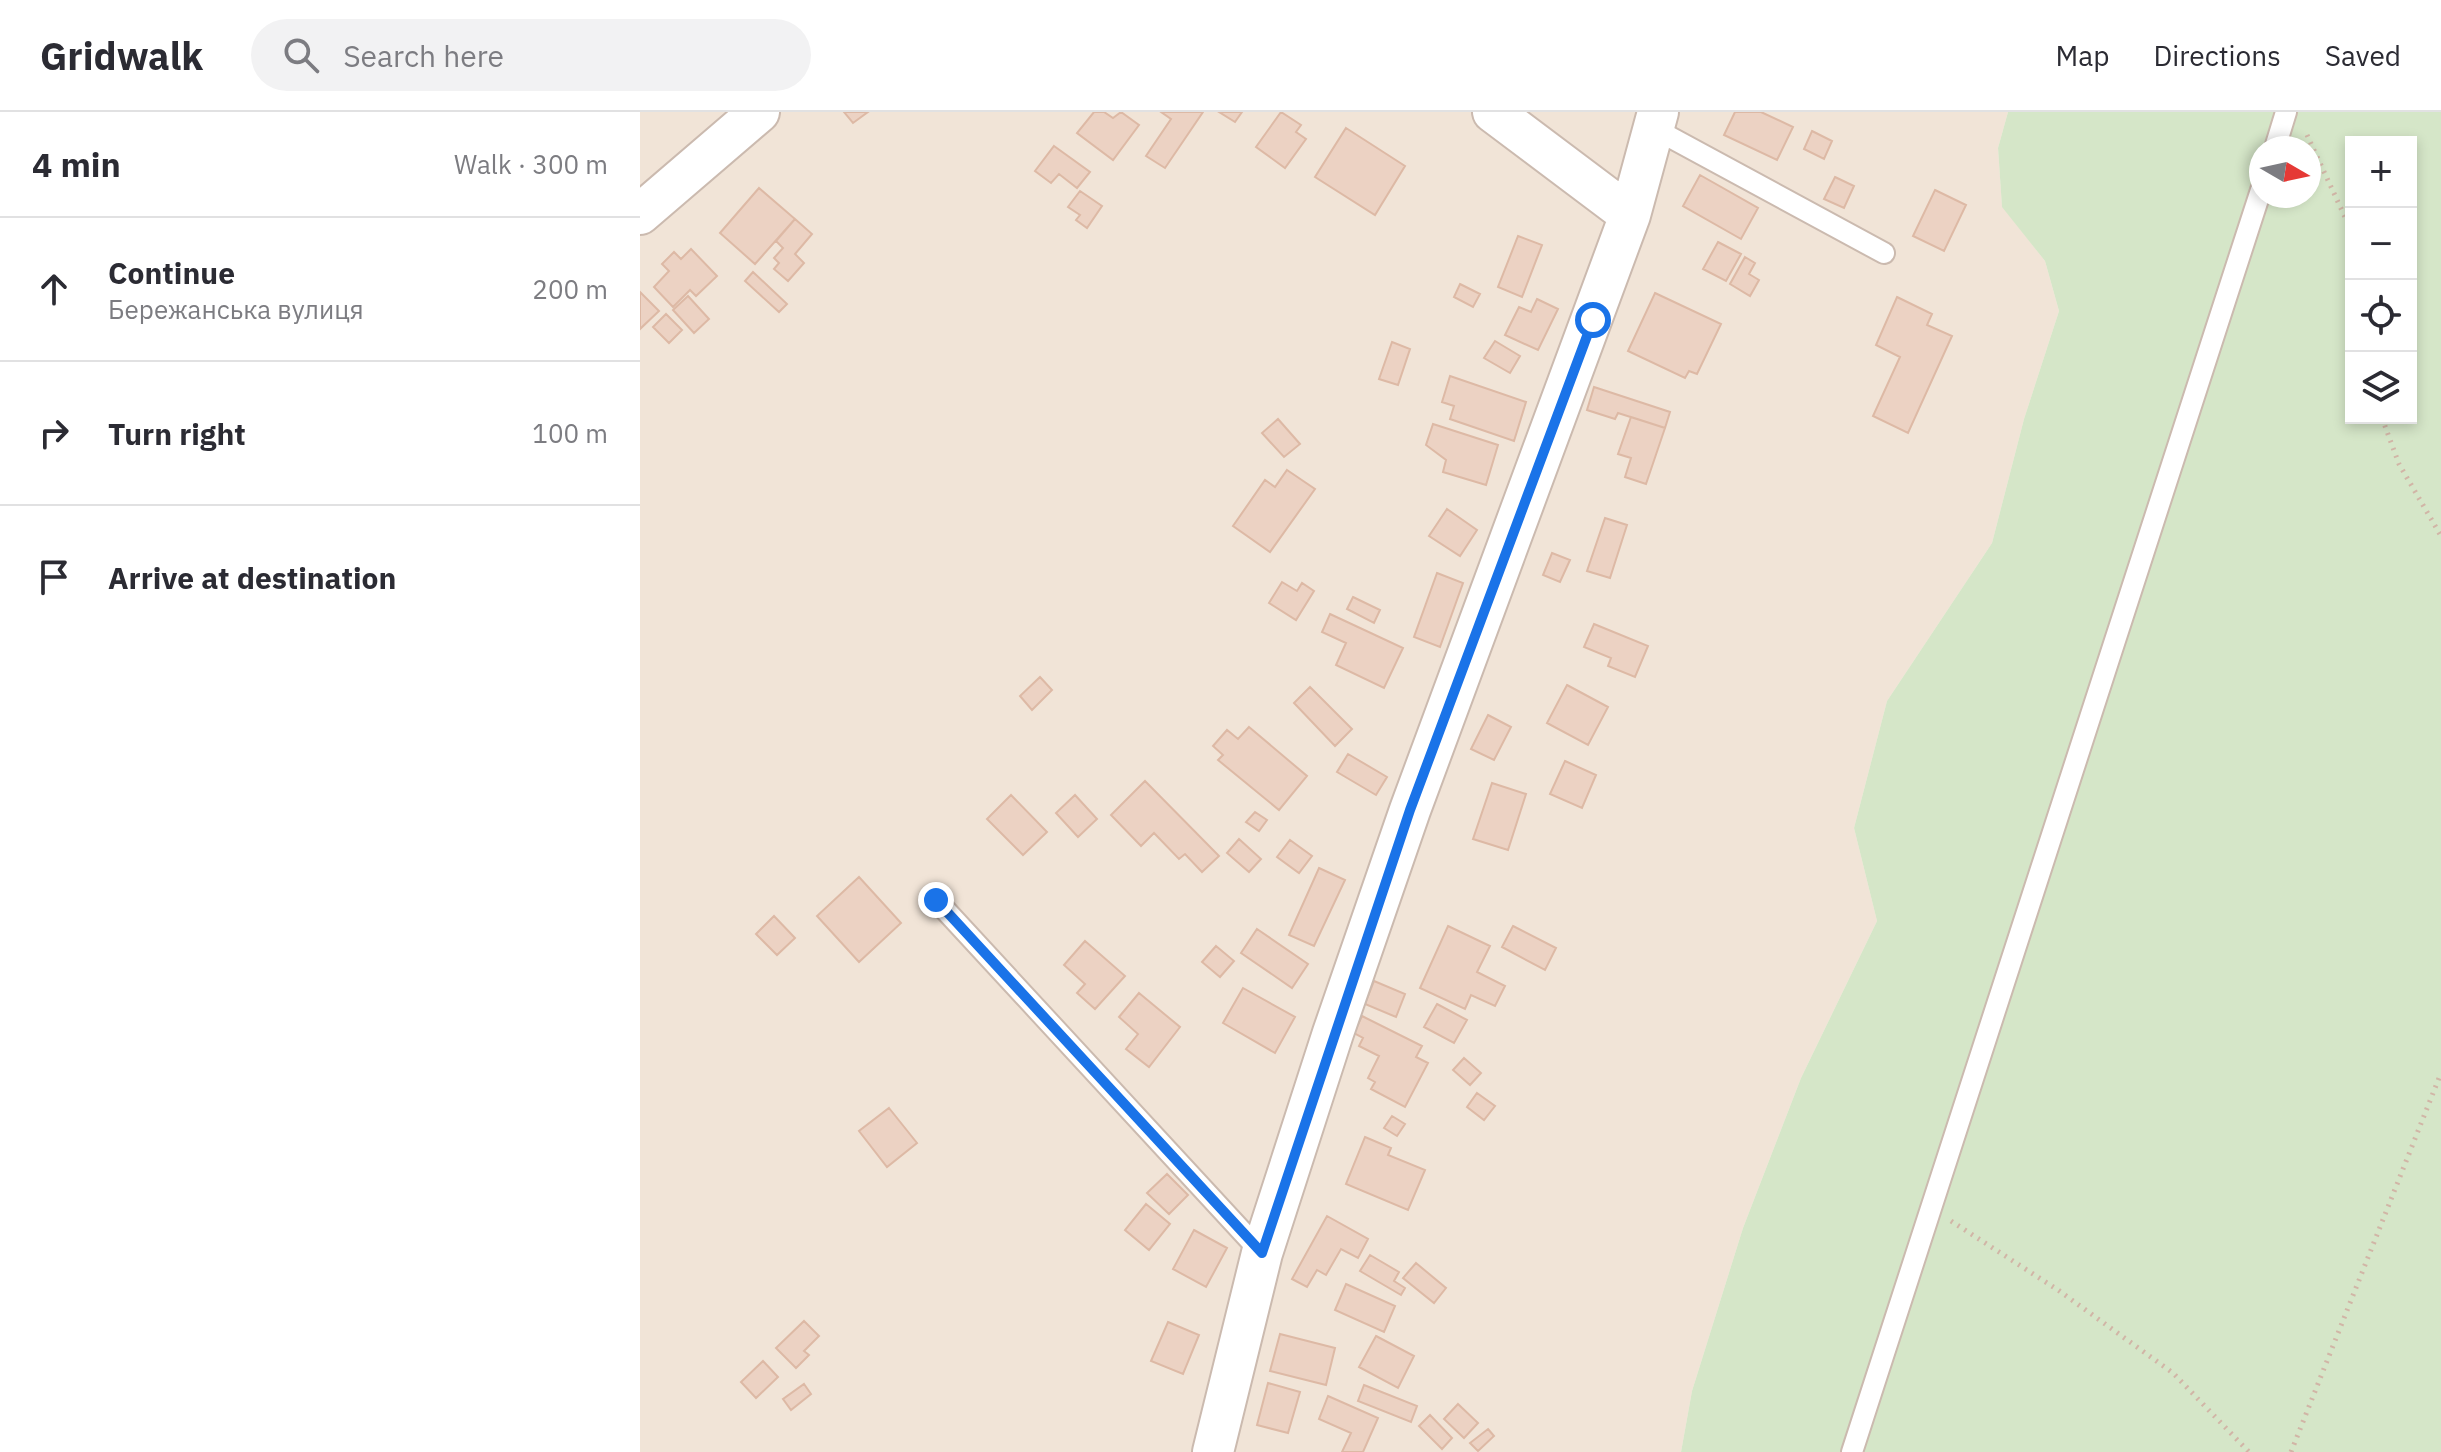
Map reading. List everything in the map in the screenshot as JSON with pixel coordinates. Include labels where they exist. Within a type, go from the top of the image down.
[{"type":"street","points":[[640,214],[759,112]]},
{"type":"street","points":[[1493,112],[1630,215]]},
{"type":"street","points":[[1213,1452],[1262,1253],[1410,810],[1630,215],[1657,120]]},
{"type":"lane","points":[[2283,136],[2294,118]]},
{"type":"lane","points":[[1657,120],[1884,253]]},
{"type":"lane","points":[[1852,1452],[2255,208]]},
{"type":"lane","points":[[936,900],[1262,1253]]},
{"type":"path","points":[[2294,118],[2345,218]]},
{"type":"path","points":[[2384,424],[2399,464],[2441,536]]},
{"type":"path","points":[[2291,1452],[2441,1073]]},
{"type":"path","points":[[1931,1207],[2058,1290],[2173,1373],[2249,1452]]},
{"type":"shaded area","points":[[640,112],[2008,112],[1998,148],[2002,206],[2045,261],[2059,311],[2024,419],[1992,543],[1887,701],[1854,828],[1877,921],[1801,1078],[1743,1228],[1692,1391],[1681,1452],[640,1452]]},
{"type":"green space","points":[[2008,112],[2441,112],[2441,1452],[1681,1452],[1692,1391],[1743,1228],[1801,1078],[1877,921],[1854,828],[1887,701],[1992,543],[2024,419],[2059,311],[2045,261],[2002,207],[1998,148]]},
{"type":"building","points":[[844,112],[868,112],[853,123]]},
{"type":"building","points":[[1094,112],[1104,112],[1113,118],[1121,112],[1139,125],[1113,160],[1077,133]]},
{"type":"building","points":[[1161,112],[1203,112],[1165,168],[1146,156],[1171,119]]},
{"type":"building","points":[[1219,112],[1242,112],[1235,122]]},
{"type":"building","points":[[1281,112],[1301,125],[1296,132],[1306,139],[1285,168],[1256,147]]},
{"type":"building","points":[[1735,112],[1761,112],[1793,127],[1777,160],[1724,135]]},
{"type":"building","points":[[1346,128],[1405,166],[1375,215],[1315,177]]},
{"type":"building","points":[[1812,131],[1832,141],[1824,159],[1804,149]]},
{"type":"building","points":[[1054,146],[1090,172],[1077,188],[1059,174],[1051,183],[1035,171]]},
{"type":"building","points":[[1700,175],[1758,208],[1741,239],[1683,206]]},
{"type":"building","points":[[1835,177],[1854,186],[1844,208],[1824,199]]},
{"type":"building","points":[[759,188],[795,219],[755,264],[720,233]]},
{"type":"building","points":[[1935,190],[1966,205],[1944,251],[1913,236]]},
{"type":"building","points":[[1080,191],[1102,206],[1087,228],[1076,220],[1080,215],[1068,207]]},
{"type":"building","points":[[795,219],[812,234],[795,254],[804,263],[788,281],[774,269],[779,263],[774,258],[783,248],[776,241]]},
{"type":"building","points":[[1518,236],[1542,245],[1522,297],[1498,287]]},
{"type":"building","points":[[1718,242],[1741,254],[1726,281],[1703,269]]},
{"type":"building","points":[[691,249],[717,276],[696,296],[690,290],[673,307],[654,287],[669,271],[662,264],[674,252],[681,259]]},
{"type":"building","points":[[1745,257],[1755,263],[1749,274],[1759,280],[1750,296],[1730,284]]},
{"type":"building","points":[[753,272],[787,304],[779,312],[745,281]]},
{"type":"building","points":[[1460,284],[1480,294],[1473,307],[1454,297]]},
{"type":"building","points":[[640,292],[659,311],[640,329]]},
{"type":"building","points":[[1655,293],[1721,324],[1697,374],[1689,371],[1685,378],[1628,351]]},
{"type":"building","points":[[688,296],[709,319],[694,333],[673,310]]},
{"type":"building","points":[[1897,297],[1932,314],[1927,325],[1952,336],[1908,433],[1873,416],[1900,357],[1876,345]]},
{"type":"building","points":[[1537,299],[1558,309],[1538,350],[1505,335],[1519,307],[1531,312]]},
{"type":"building","points":[[666,314],[682,330],[669,343],[653,327]]},
{"type":"building","points":[[1495,341],[1520,356],[1510,373],[1484,358]]},
{"type":"building","points":[[1392,342],[1410,349],[1398,385],[1379,379]]},
{"type":"building","points":[[1450,376],[1526,402],[1514,441],[1450,419],[1454,406],[1442,402]]},
{"type":"building","points":[[1594,387],[1670,412],[1665,428],[1618,413],[1615,419],[1587,410]]},
{"type":"building","points":[[1631,417],[1665,428],[1646,484],[1625,477],[1631,458],[1618,454]]},
{"type":"building","points":[[1278,419],[1300,444],[1284,457],[1262,433]]},
{"type":"building","points":[[1433,424],[1498,445],[1486,485],[1443,472],[1446,460],[1426,445]]},
{"type":"building","points":[[1287,470],[1315,489],[1270,552],[1233,526],[1265,480],[1275,487]]},
{"type":"building","points":[[1447,509],[1477,530],[1460,556],[1429,536]]},
{"type":"building","points":[[1605,518],[1627,525],[1610,578],[1587,571]]},
{"type":"building","points":[[1552,553],[1570,560],[1560,582],[1543,575]]},
{"type":"building","points":[[1437,573],[1463,583],[1440,647],[1414,637]]},
{"type":"building","points":[[1282,582],[1297,591],[1302,583],[1314,591],[1296,620],[1269,603]]},
{"type":"building","points":[[1353,597],[1380,610],[1374,623],[1347,609]]},
{"type":"building","points":[[1330,614],[1403,648],[1384,688],[1336,665],[1346,643],[1322,632]]},
{"type":"building","points":[[1594,624],[1648,646],[1635,677],[1608,666],[1611,658],[1584,647]]},
{"type":"building","points":[[1040,677],[1052,690],[1032,710],[1020,696]]},
{"type":"building","points":[[1567,685],[1608,707],[1588,745],[1547,723]]},
{"type":"building","points":[[1310,687],[1352,729],[1335,746],[1294,703]]},
{"type":"building","points":[[1488,715],[1511,727],[1494,760],[1471,749]]},
{"type":"building","points":[[1249,727],[1307,776],[1279,810],[1218,760],[1223,755],[1213,746],[1227,730],[1238,739]]},
{"type":"building","points":[[1348,754],[1387,777],[1376,795],[1337,772]]},
{"type":"building","points":[[1565,761],[1596,775],[1582,808],[1550,794]]},
{"type":"building","points":[[1145,781],[1219,856],[1202,872],[1185,854],[1179,859],[1154,833],[1141,846],[1111,815]]},
{"type":"building","points":[[1492,783],[1526,794],[1508,850],[1473,839]]},
{"type":"building","points":[[1011,795],[1047,832],[1023,855],[987,819]]},
{"type":"building","points":[[1075,795],[1097,819],[1078,837],[1056,813]]},
{"type":"building","points":[[1255,812],[1267,820],[1259,831],[1246,822]]},
{"type":"building","points":[[1239,839],[1261,859],[1249,872],[1227,853]]},
{"type":"building","points":[[1290,840],[1312,856],[1299,873],[1277,857]]},
{"type":"building","points":[[1319,868],[1345,880],[1314,946],[1289,935]]},
{"type":"building","points":[[859,877],[901,923],[859,962],[817,916]]},
{"type":"building","points":[[774,916],[795,938],[777,955],[756,934]]},
{"type":"building","points":[[1448,926],[1490,946],[1477,972],[1505,986],[1495,1006],[1471,995],[1465,1009],[1420,988]]},
{"type":"building","points":[[1513,926],[1556,948],[1545,970],[1502,947]]},
{"type":"building","points":[[1257,929],[1308,964],[1292,988],[1241,953]]},
{"type":"building","points":[[1085,941],[1125,976],[1095,1009],[1077,993],[1085,984],[1064,965]]},
{"type":"building","points":[[1216,946],[1234,961],[1220,977],[1202,962]]},
{"type":"building","points":[[1374,981],[1405,994],[1396,1017],[1365,1004]]},
{"type":"building","points":[[1243,988],[1295,1017],[1275,1053],[1223,1023]]},
{"type":"building","points":[[1139,993],[1180,1027],[1149,1067],[1126,1049],[1138,1034],[1119,1017]]},
{"type":"building","points":[[1437,1004],[1467,1020],[1454,1043],[1424,1027]]},
{"type":"building","points":[[1362,1016],[1422,1046],[1416,1057],[1428,1063],[1405,1107],[1371,1089],[1375,1082],[1368,1078],[1379,1056],[1359,1046],[1363,1038],[1354,1033]]},
{"type":"building","points":[[1464,1058],[1481,1073],[1470,1085],[1453,1070]]},
{"type":"building","points":[[1477,1093],[1495,1106],[1484,1120],[1467,1107]]},
{"type":"building","points":[[889,1108],[917,1143],[887,1167],[859,1131]]},
{"type":"building","points":[[1392,1116],[1405,1124],[1397,1136],[1384,1128]]},
{"type":"building","points":[[1365,1137],[1391,1148],[1388,1155],[1425,1170],[1408,1210],[1346,1184]]},
{"type":"building","points":[[1167,1174],[1188,1195],[1169,1214],[1147,1193]]},
{"type":"building","points":[[1146,1204],[1170,1224],[1149,1250],[1125,1230]]},
{"type":"building","points":[[1327,1216],[1368,1239],[1358,1258],[1341,1249],[1326,1275],[1317,1270],[1307,1287],[1292,1279]]},
{"type":"building","points":[[1194,1230],[1227,1248],[1206,1287],[1173,1269]]},
{"type":"building","points":[[1370,1255],[1399,1272],[1394,1281],[1405,1288],[1401,1295],[1360,1271]]},
{"type":"building","points":[[1416,1263],[1446,1288],[1434,1303],[1403,1278]]},
{"type":"building","points":[[1346,1284],[1395,1306],[1384,1332],[1335,1310]]},
{"type":"building","points":[[804,1321],[819,1336],[804,1351],[809,1355],[796,1368],[776,1348]]},
{"type":"building","points":[[1168,1322],[1199,1335],[1183,1374],[1151,1361]]},
{"type":"building","points":[[1280,1334],[1335,1348],[1326,1385],[1270,1371]]},
{"type":"building","points":[[1376,1336],[1414,1356],[1398,1388],[1359,1367]]},
{"type":"building","points":[[763,1361],[778,1377],[756,1398],[741,1382]]},
{"type":"building","points":[[1268,1383],[1300,1392],[1288,1433],[1257,1425]]},
{"type":"building","points":[[804,1384],[811,1394],[791,1410],[783,1399]]},
{"type":"building","points":[[1364,1385],[1417,1406],[1411,1422],[1358,1401]]},
{"type":"building","points":[[1328,1396],[1378,1418],[1363,1452],[1342,1452],[1351,1433],[1319,1419]]},
{"type":"building","points":[[1458,1404],[1478,1423],[1464,1438],[1444,1419]]},
{"type":"building","points":[[1430,1415],[1452,1438],[1442,1449],[1419,1426]]},
{"type":"building","points":[[1488,1429],[1494,1436],[1478,1451],[1470,1443]]},
{"type":"route","points":[[936,900],[1262,1253],[1410,810],[1593,320]]}]
